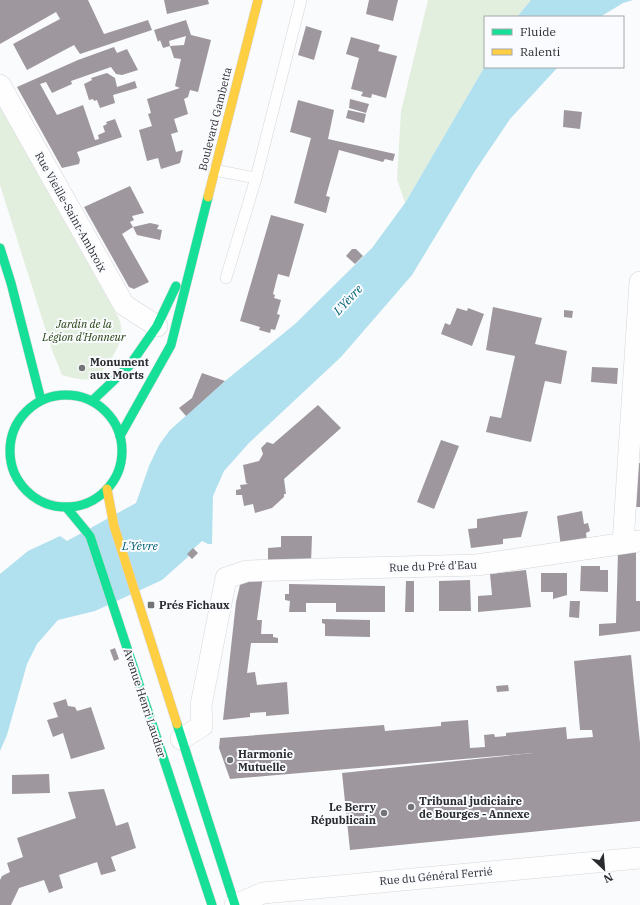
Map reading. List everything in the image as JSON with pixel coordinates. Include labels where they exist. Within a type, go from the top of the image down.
[{"type":"main road","name":"Boulevard Gambetta","points":[[120,436],[171,345],[258,0]]},
{"type":"main road","name":"Boulevard Gambetta","points":[[92,401],[130,365],[157,326],[195,245]]},
{"type":"main road","points":[[0,248],[11,283],[41,400]]},
{"type":"main road","points":[[11,283],[38,350]]},
{"type":"main road","points":[[55,392],[74,395],[92,401],[105,410],[114,422],[120,436],[122,455],[118,474],[107,489],[95,499],[81,505],[66,507],[52,506],[40,501],[28,493],[14,473],[10,460],[12,434],[18,421],[28,409],[55,392]]},
{"type":"main road","points":[[6,421],[18,421]]},
{"type":"main road","points":[[0,457],[10,460]]},
{"type":"main road","points":[[107,489],[114,526],[137,604],[235,905]]},
{"type":"main road","name":"Avenue Henri Laudier","points":[[66,507],[90,536],[209,903]]},
{"type":"street","name":"Rue Vieille-Saint-Ambroix","points":[[0,85],[124,306],[157,326]]},
{"type":"street","points":[[631,542],[640,282]]},
{"type":"street","name":"Rue du Pré d'Eau","points":[[181,739],[202,726],[202,705],[226,578],[247,571],[477,565],[631,542]]},
{"type":"street","name":"Rue du Général Ferrié","points":[[235,905],[262,893],[640,858]]},
{"type":"lane","points":[[226,278],[256,178],[301,0]]},
{"type":"lane","points":[[214,170],[256,178]]},
{"type":"green space","points":[[428,0],[531,0],[518,16],[484,16],[484,68],[405,203],[397,179],[401,111]]},
{"type":"green space","name":"Jardin de la Légion d'Honneur","points":[[0,107],[120,321],[121,335],[118,347],[110,361],[100,373],[90,379],[80,379],[62,375],[52,350],[0,185]]},
{"type":"water","points":[[531,0],[633,0],[623,3],[602,16],[518,16]]},
{"type":"water","name":"L'Yèvre","points":[[484,68],[557,68],[510,119],[475,171],[412,275],[341,357],[249,443],[224,471],[213,496],[212,544],[202,541],[188,554],[189,556],[162,580],[95,611],[58,620],[37,644],[27,664],[7,735],[0,751],[0,574],[28,551],[60,536],[67,541],[136,503],[149,466],[159,445],[170,430],[225,381],[295,324],[372,248],[405,203]]},
{"type":"building","points":[[0,0],[88,0],[104,34],[148,20],[152,30],[80,54],[74,45],[27,70],[13,44],[60,19],[56,12],[0,44]]},
{"type":"building","points":[[164,0],[208,0],[209,4],[167,14]]},
{"type":"building","points":[[369,0],[398,0],[393,21],[366,14]]},
{"type":"building","points":[[186,20],[191,35],[211,40],[198,92],[190,90],[188,97],[184,99],[188,114],[174,119],[178,132],[171,134],[176,152],[183,150],[180,163],[161,169],[158,158],[147,161],[139,130],[152,126],[148,114],[151,113],[147,99],[180,88],[175,86],[181,59],[174,58],[170,46],[163,48],[160,40],[158,42],[154,30]],"holes":[[[186,36],[184,45],[170,46],[169,41]]]},
{"type":"building","points":[[306,26],[322,31],[314,60],[298,55]]},
{"type":"building","points":[[351,37],[380,45],[378,51],[397,56],[386,98],[372,94],[371,98],[361,96],[363,92],[351,89],[359,58],[346,54]]},
{"type":"building","points":[[114,47],[117,53],[127,49],[138,70],[122,75],[116,74],[111,67],[71,81],[72,84],[52,93],[46,82],[40,84],[57,115],[83,105],[95,140],[99,139],[98,135],[105,132],[103,126],[107,124],[106,122],[115,119],[122,137],[77,152],[80,160],[79,164],[62,168],[17,87],[78,60]]},
{"type":"building","points":[[107,73],[115,78],[117,87],[135,81],[137,88],[113,95],[115,103],[100,108],[97,100],[89,100],[84,84],[92,80],[91,78]]},
{"type":"building","points":[[350,99],[369,104],[366,113],[349,108]]},
{"type":"building","points":[[298,100],[334,110],[328,139],[395,154],[393,161],[385,159],[383,162],[339,150],[326,196],[330,197],[326,213],[294,203],[311,138],[290,132]]},
{"type":"building","points":[[348,110],[366,114],[364,123],[346,118]]},
{"type":"building","points":[[564,110],[582,112],[580,129],[563,127]]},
{"type":"building","points":[[130,186],[144,213],[132,216],[134,220],[130,222],[133,227],[122,234],[149,282],[134,289],[129,287],[84,207]]},
{"type":"building","points":[[271,215],[304,224],[289,277],[278,274],[273,294],[275,295],[274,298],[281,300],[277,314],[280,315],[275,330],[271,329],[270,333],[259,330],[260,327],[240,321]]},
{"type":"building","points":[[150,223],[159,225],[157,229],[162,230],[160,240],[137,235],[133,227]]},
{"type":"building","points":[[352,249],[356,249],[363,256],[355,264],[346,256]]},
{"type":"building","points":[[493,307],[542,318],[535,344],[567,351],[561,384],[545,381],[531,442],[486,432],[490,416],[501,418],[515,356],[486,350]]},
{"type":"building","points":[[457,308],[467,311],[468,308],[484,314],[472,346],[441,334],[445,323],[450,325]]},
{"type":"building","points":[[564,310],[573,311],[572,318],[564,317]]},
{"type":"building","points":[[592,367],[618,368],[617,384],[591,382]]},
{"type":"building","points":[[202,373],[225,381],[186,416],[179,408],[192,398]]},
{"type":"building","points":[[318,405],[341,428],[284,479],[286,494],[284,494],[284,497],[272,508],[255,513],[253,504],[244,506],[242,495],[236,495],[236,490],[241,489],[240,485],[248,484],[246,483],[243,465],[259,461],[263,454],[261,448],[267,442],[273,444]]},
{"type":"building","points":[[441,440],[459,446],[434,509],[417,502]]},
{"type":"building","points":[[633,463],[640,463],[640,507],[630,507]]},
{"type":"building","points":[[528,511],[521,537],[503,539],[503,544],[471,548],[468,529],[477,528],[477,519]]},
{"type":"building","points":[[582,511],[584,524],[588,523],[590,531],[586,533],[587,542],[561,547],[557,516]]},
{"type":"building","points":[[281,536],[312,536],[311,563],[268,565],[268,548],[281,547]]},
{"type":"building","points":[[193,548],[198,553],[192,559],[187,554]]},
{"type":"building","points":[[636,549],[636,601],[640,601],[640,631],[599,636],[599,624],[616,623],[618,552]]},
{"type":"building","points":[[581,566],[600,566],[600,570],[608,570],[608,592],[580,591]]},
{"type":"building","points":[[526,570],[531,607],[478,612],[478,596],[492,595],[490,574]]},
{"type":"building","points":[[541,573],[567,573],[567,595],[553,599],[553,592],[541,592]]},
{"type":"building","points":[[242,576],[263,576],[257,620],[262,620],[261,634],[273,634],[273,637],[278,638],[278,643],[251,643],[247,673],[255,672],[257,685],[287,682],[289,714],[266,716],[266,712],[250,713],[250,717],[223,720],[236,602]]},
{"type":"building","points":[[470,580],[471,611],[439,611],[439,581]]},
{"type":"building","points":[[406,581],[414,581],[414,612],[405,612]]},
{"type":"building","points":[[289,584],[385,586],[385,612],[336,612],[336,603],[306,603],[306,612],[289,612],[290,601],[285,600],[285,594],[289,594]]},
{"type":"building","points":[[570,601],[580,601],[579,618],[569,617]]},
{"type":"building","points":[[322,619],[370,620],[370,637],[325,636],[325,624],[322,623]]},
{"type":"building","points":[[115,648],[119,659],[114,661],[110,650]]},
{"type":"building","points":[[631,655],[640,743],[640,821],[350,850],[342,773],[533,753],[230,779],[219,748],[220,738],[384,725],[385,731],[441,726],[441,722],[468,720],[470,748],[485,747],[484,735],[494,734],[495,737],[506,736],[506,733],[566,727],[567,739],[593,737],[592,730],[580,730],[574,661]]},
{"type":"building","points":[[508,685],[509,691],[497,692],[496,686]]},
{"type":"building","points":[[66,699],[68,706],[75,707],[77,711],[91,707],[105,749],[71,759],[63,733],[53,737],[47,720],[58,717],[53,703]]},
{"type":"building","points":[[49,774],[50,793],[12,794],[12,775]]},
{"type":"building","points":[[104,789],[116,826],[128,822],[136,848],[111,857],[116,871],[101,875],[97,862],[59,875],[63,888],[49,893],[44,880],[19,888],[11,905],[0,905],[0,880],[2,876],[10,872],[7,863],[23,857],[17,838],[76,818],[68,792]]},
{"type":"traffic: fast","points":[[120,436],[171,345],[208,197]]},
{"type":"traffic: fast","points":[[0,248],[11,283],[41,400]]},
{"type":"traffic: fast","points":[[92,401],[130,365],[157,326],[176,286]]},
{"type":"traffic: fast","points":[[66,395],[87,399],[106,411],[118,430],[122,451],[118,472],[106,491],[87,503],[66,507],[45,503],[26,491],[14,472],[10,451],[14,430],[26,411],[45,399],[66,395]]},
{"type":"traffic: fast","points":[[66,507],[90,536],[212,905]]},
{"type":"traffic: fast","points":[[177,724],[235,905]]},
{"type":"traffic: slow","points":[[208,197],[258,0]]},
{"type":"traffic: slow","points":[[107,489],[114,526],[177,724]]},
{"type":"place","name":"Monument aux Morts","points":[[82,368]]},
{"type":"place","name":"Prés Fichaux","points":[[151,605]]},
{"type":"place","name":"Harmonie Mutuelle","points":[[230,760]]},
{"type":"place","name":"Tribunal judiciaire de Bourges - Annexe","points":[[411,807]]},
{"type":"place","name":"Le Berry Républicain","points":[[384,813]]}]
